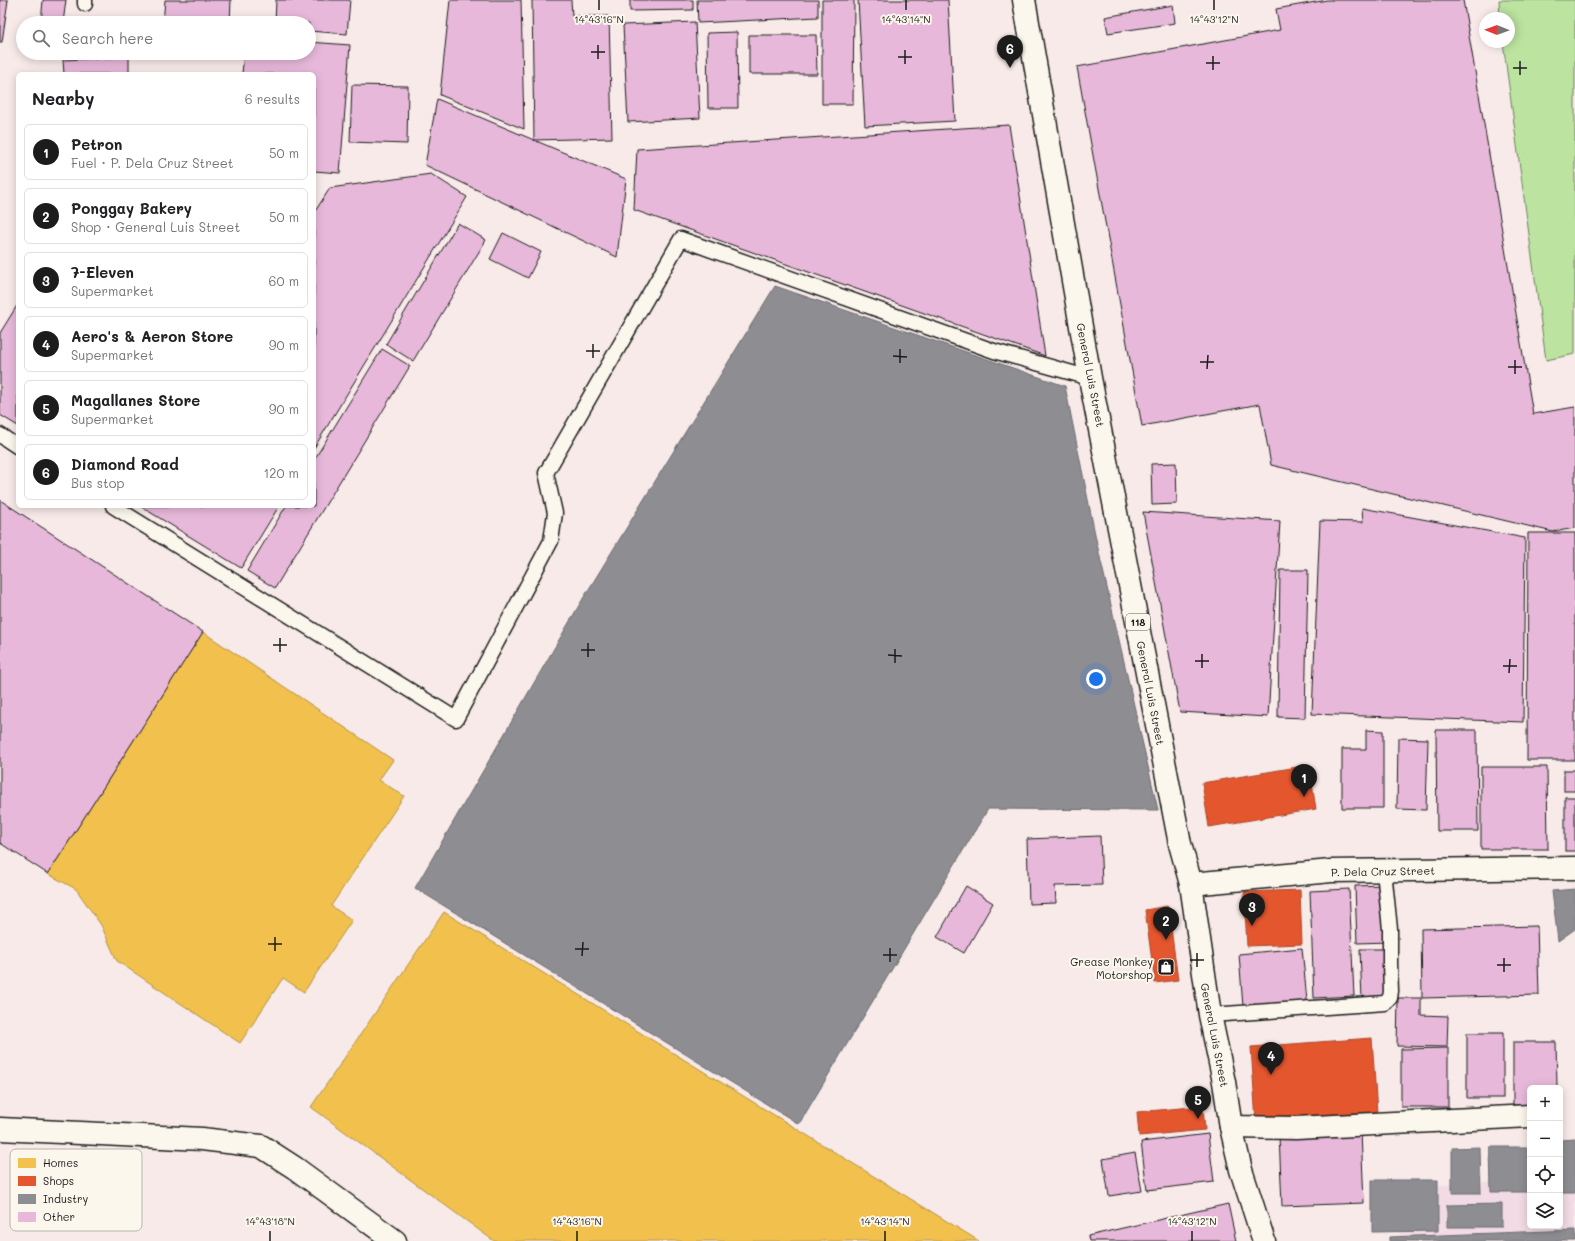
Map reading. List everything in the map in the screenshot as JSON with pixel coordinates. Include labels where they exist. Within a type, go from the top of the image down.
[{"type":"main road","name":"General Luis Street","points":[[1024,0],[1090,378],[1180,844],[1191,884],[1210,1015],[1224,1082],[1231,1127],[1242,1170],[1264,1241]]},
{"type":"main road","name":"P. Dela Cruz Street","points":[[1191,884],[1331,871],[1575,868]]},
{"type":"main road","points":[[1231,1127],[1296,1128],[1527,1116]]},
{"type":"main road","points":[[0,1129],[202,1139],[261,1146],[295,1168],[395,1241]]},
{"type":"lane","points":[[116,508],[456,719],[551,541],[555,513],[546,473],[681,239],[994,351],[1090,378]]},
{"type":"lane","points":[[0,436],[16,446]]},
{"type":"lane","points":[[1210,1015],[1386,1003],[1390,998],[1391,991],[1390,929],[1384,871]]},
{"type":"shaded area","points":[[1575,1176],[1575,1241],[1400,1241],[1398,1188],[1527,1179],[1527,1229],[1563,1229],[1563,1177]]},
{"type":"green space","points":[[1499,0],[1575,0],[1575,354],[1546,360],[1504,48],[1515,48],[1515,12],[1500,12]]},
{"type":"building: Homes","points":[[203,632],[393,760],[379,780],[404,796],[331,906],[352,920],[304,992],[283,978],[240,1043],[117,961],[101,925],[76,889],[48,874]]},
{"type":"building: Homes","points":[[444,912],[979,1241],[494,1241],[311,1107]]},
{"type":"building: Shops","points":[[1309,765],[1316,809],[1209,827],[1202,783]]},
{"type":"building: Shops","points":[[1300,890],[1302,944],[1247,946],[1244,892]]},
{"type":"building: Shops","points":[[1168,906],[1178,980],[1155,983],[1145,910]]},
{"type":"building: Shops","points":[[1372,1038],[1377,1113],[1256,1122],[1251,1047]]},
{"type":"building: Shops","points":[[1203,1106],[1205,1130],[1139,1136],[1137,1112]]},
{"type":"building: Industry","points":[[775,286],[1065,386],[1097,544],[1158,810],[988,809],[799,1124],[415,888],[581,602]]},
{"type":"building: Industry","points":[[1575,889],[1575,929],[1558,941],[1552,891]]},
{"type":"building: Industry","points":[[1575,1139],[1575,1193],[1563,1193],[1563,1140]]},
{"type":"building: Industry","points":[[1480,1147],[1481,1193],[1452,1193],[1452,1148]]},
{"type":"building: Industry","points":[[1490,1147],[1527,1147],[1527,1192],[1491,1192]]},
{"type":"building: Industry","points":[[1372,1180],[1438,1180],[1438,1231],[1372,1232]]},
{"type":"building: Industry","points":[[1502,1204],[1502,1227],[1447,1227],[1447,1205]]},
{"type":"building: Industry","points":[[1575,1230],[1575,1241],[1389,1241],[1389,1237]]},
{"type":"building: Other","points":[[0,0],[8,0],[2,42],[0,42]]},
{"type":"building: Other","points":[[43,0],[66,0],[64,16],[42,16]]},
{"type":"building: Other","points":[[165,0],[231,0],[230,16],[164,16]]},
{"type":"building: Other","points":[[276,0],[350,0],[347,34],[316,32],[316,16],[275,16]]},
{"type":"building: Other","points":[[450,0],[521,0],[524,129],[440,95]]},
{"type":"building: Other","points":[[532,0],[571,0],[572,16],[609,16],[612,138],[534,140]]},
{"type":"building: Other","points":[[630,0],[693,0],[693,10],[630,11]]},
{"type":"building: Other","points":[[697,0],[818,0],[818,17],[698,23]]},
{"type":"building: Other","points":[[822,0],[854,0],[853,104],[822,104]]},
{"type":"building: Other","points":[[858,0],[948,0],[955,121],[865,126]]},
{"type":"building: Other","points":[[1327,0],[1463,0],[1533,414],[1575,407],[1575,528],[1553,532],[1271,465],[1260,404],[1142,426],[1077,67],[1280,30],[1276,9]]},
{"type":"building: Other","points":[[1173,5],[1175,23],[1108,33],[1105,17]]},
{"type":"building: Other","points":[[695,22],[700,118],[628,122],[623,25]]},
{"type":"building: Other","points":[[737,32],[738,108],[708,108],[707,33]]},
{"type":"building: Other","points":[[749,35],[816,35],[817,74],[749,74]]},
{"type":"building: Other","points":[[316,43],[350,45],[340,173],[316,171],[316,72],[242,72],[243,60],[316,60]]},
{"type":"building: Other","points":[[63,60],[129,60],[129,72],[64,72]]},
{"type":"building: Other","points":[[352,85],[408,86],[407,144],[350,142]]},
{"type":"building: Other","points":[[437,99],[626,179],[617,257],[425,165]]},
{"type":"building: Other","points":[[1009,125],[1045,356],[634,210],[637,149]]},
{"type":"building: Other","points":[[431,174],[467,197],[316,445],[316,210],[330,188]]},
{"type":"building: Other","points":[[458,223],[486,240],[413,361],[386,344]]},
{"type":"building: Other","points":[[503,233],[541,252],[528,278],[490,259]]},
{"type":"building: Other","points":[[16,307],[16,425],[0,415],[0,333]]},
{"type":"building: Other","points":[[382,349],[410,366],[275,588],[247,571],[285,508],[316,508],[316,457]]},
{"type":"building: Other","points":[[1176,463],[1177,504],[1152,505],[1151,464]]},
{"type":"building: Other","points":[[0,500],[203,632],[48,874],[0,843]]},
{"type":"building: Other","points":[[143,508],[278,508],[241,568]]},
{"type":"building: Other","points":[[1362,508],[1525,538],[1523,722],[1312,714],[1320,521],[1363,522]]},
{"type":"building: Other","points":[[1143,512],[1280,521],[1268,717],[1180,712]]},
{"type":"building: Other","points":[[1528,533],[1575,533],[1575,760],[1527,760]]},
{"type":"building: Other","points":[[1280,570],[1308,570],[1305,718],[1278,717]]},
{"type":"building: Other","points":[[1366,730],[1383,731],[1383,808],[1342,808],[1342,749],[1366,749]]},
{"type":"building: Other","points":[[1436,730],[1477,730],[1478,831],[1437,831]]},
{"type":"building: Other","points":[[1398,738],[1428,739],[1426,810],[1397,809]]},
{"type":"building: Other","points":[[1481,767],[1547,767],[1548,849],[1481,849]]},
{"type":"building: Other","points":[[1564,770],[1575,770],[1575,791],[1564,791]]},
{"type":"building: Other","points":[[1565,797],[1575,797],[1575,851],[1565,851]]},
{"type":"building: Other","points":[[1100,836],[1102,885],[1055,886],[1056,903],[1029,904],[1027,839]]},
{"type":"building: Other","points":[[1385,885],[1388,942],[1357,943],[1355,886]]},
{"type":"building: Other","points":[[966,886],[993,903],[964,953],[937,937]]},
{"type":"building: Other","points":[[1349,889],[1354,996],[1314,998],[1310,891]]},
{"type":"building: Other","points":[[1537,926],[1539,995],[1422,998],[1421,929]]},
{"type":"building: Other","points":[[1302,948],[1307,1001],[1243,1007],[1239,954]]},
{"type":"building: Other","points":[[1360,949],[1383,949],[1385,1000],[1362,1000]]},
{"type":"building: Other","points":[[1398,998],[1421,998],[1421,1015],[1448,1016],[1447,1047],[1397,1046]]},
{"type":"building: Other","points":[[1467,1033],[1503,1033],[1503,1098],[1467,1098]]},
{"type":"building: Other","points":[[1513,1042],[1556,1042],[1557,1085],[1527,1085],[1527,1105],[1513,1105]]},
{"type":"building: Other","points":[[1448,1048],[1448,1107],[1401,1107],[1401,1049]]},
{"type":"building: Other","points":[[1361,1132],[1364,1203],[1282,1206],[1279,1135]]},
{"type":"building: Other","points":[[1208,1134],[1214,1182],[1147,1190],[1141,1142]]},
{"type":"building: Other","points":[[1135,1153],[1142,1191],[1109,1196],[1103,1159]]},
{"type":"building: Other","points":[[1228,1204],[1236,1241],[1089,1241],[1088,1236]]},
{"type":"place","name":"Diamond Road","points":[[1010,68]]},
{"type":"place","name":"Petron","points":[[1304,797]]},
{"type":"place","name":"7-Eleven","points":[[1252,926]]},
{"type":"place","name":"Ponggay Bakery","points":[[1166,940]]},
{"type":"place","name":"Grease Monkey Motorshop","points":[[1166,967]]},
{"type":"place","name":"Aero's & Aeron Store","points":[[1271,1075]]},
{"type":"place","name":"Magallanes Store","points":[[1198,1119]]}]
